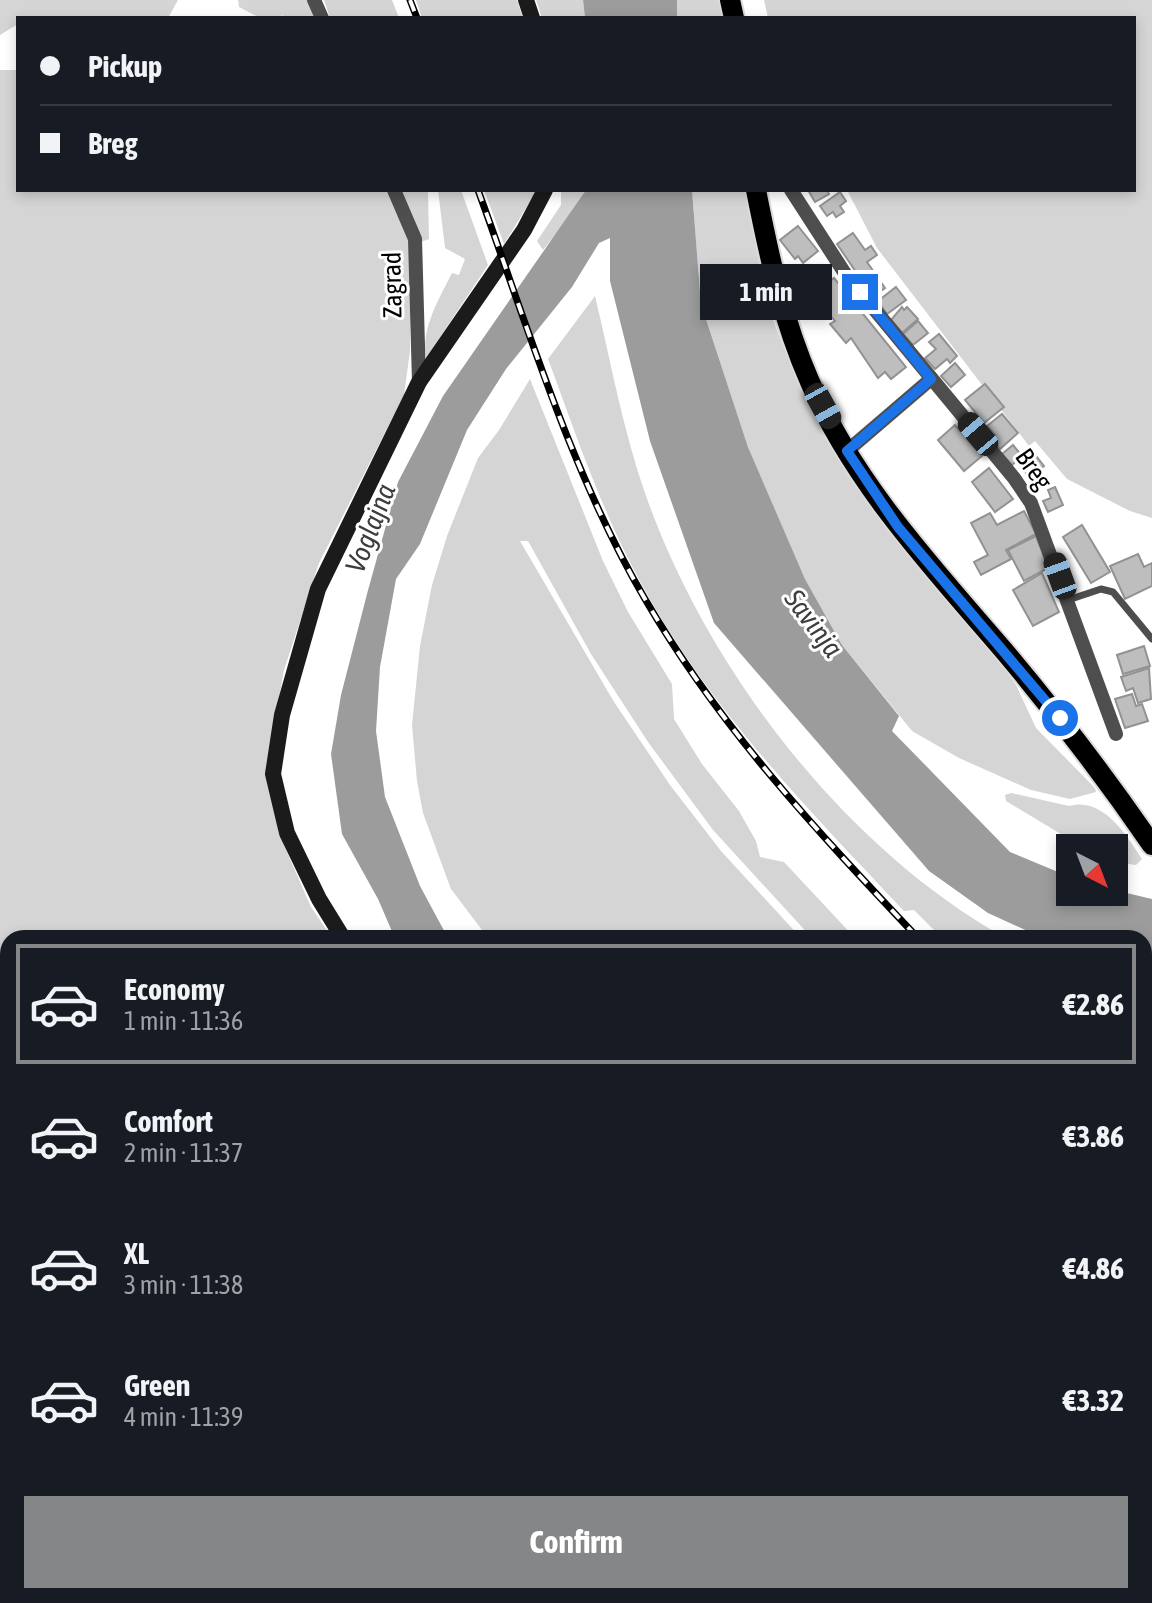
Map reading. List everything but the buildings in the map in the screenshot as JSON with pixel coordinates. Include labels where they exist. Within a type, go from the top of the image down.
[{"type":"main road","points":[[756,192],[783,314],[810,384],[847,451],[898,527],[1060,718],[1152,845]]},
{"type":"street","name":"Zagrad","points":[[395,192],[415,239],[419,382]]},
{"type":"street","points":[[338,930],[319,899],[287,833],[273,774],[277,742],[318,589],[419,382],[517,240],[544,192]]},
{"type":"street","name":"Breg","points":[[792,192],[846,275],[1014,478],[1031,503],[1116,734]]},
{"type":"street","points":[[847,451],[931,379]]},
{"type":"lane","points":[[1068,600],[1101,589],[1113,592],[1152,639]]},
{"type":"shaded area","points":[[0,0],[178,0],[169,16],[16,16],[16,25],[0,35]]},
{"type":"shaded area","points":[[238,0],[313,0],[318,16],[256,16],[239,7]]},
{"type":"shaded area","points":[[324,0],[392,0],[398,16],[329,16]]},
{"type":"shaded area","points":[[416,0],[517,0],[522,16],[421,16]]},
{"type":"shaded area","points":[[536,0],[583,0],[585,16],[541,16]]},
{"type":"shaded area","points":[[677,0],[719,0],[723,16],[677,16]]},
{"type":"shaded area","points":[[764,0],[1152,0],[1152,518],[1130,511],[1067,479],[1035,441],[1029,446],[877,248],[848,192],[1136,192],[1136,16],[768,16]]},
{"type":"shaded area","points":[[0,70],[16,70],[16,192],[390,192],[410,245],[410,351],[404,395],[319,563],[284,670],[266,771],[279,834],[311,907],[327,930],[0,930]]},
{"type":"shaded area","points":[[401,192],[428,192],[429,239],[421,242]]},
{"type":"shaded area","points":[[438,192],[462,192],[488,265],[426,358],[426,336],[432,314],[452,273],[459,275],[465,259],[445,248]]},
{"type":"shaded area","points":[[485,192],[536,192],[504,244]]},
{"type":"shaded area","points":[[561,192],[585,192],[543,250],[537,241],[561,205]]},
{"type":"shaded area","points":[[692,192],[747,192],[767,301],[791,365],[814,411],[870,498],[1016,685],[1036,728],[1096,792],[1070,799],[1031,790],[959,758],[912,731],[842,645],[805,579],[748,447],[701,304]]},
{"type":"shaded area","points":[[595,296],[624,422],[646,496],[672,561],[705,625],[743,687],[787,746],[835,802],[887,853],[943,898],[993,930],[934,930],[914,910],[904,911],[792,790],[722,706],[660,616],[633,568],[587,465],[548,359]]},
{"type":"shaded area","points":[[530,379],[603,561],[628,612],[672,684],[674,719],[702,764],[739,811],[756,841],[760,857],[784,862],[848,930],[805,930],[713,830],[648,742],[591,654],[528,541],[520,541],[614,702],[670,785],[721,851],[794,930],[482,930],[451,889],[423,813],[417,781],[412,725],[420,646],[432,585],[447,536],[478,458]]},
{"type":"shaded area","points":[[1011,793],[1069,806],[1081,804],[1093,807],[1113,820],[1124,834],[1061,834],[1006,801],[1005,795]]},
{"type":"shaded area","points":[[1128,839],[1142,859],[1136,865],[1128,864]]},
{"type":"water","points":[[583,0],[677,0],[677,16],[585,16]]},
{"type":"water","name":"Savinja","points":[[585,192],[692,192],[701,304],[748,447],[805,579],[842,645],[899,716],[892,731],[1010,852],[1056,871],[1056,906],[1128,906],[1128,893],[1152,899],[1152,930],[1025,930],[988,913],[929,871],[714,623],[650,441],[610,281],[610,238],[599,243],[572,287],[506,369],[467,430],[420,544],[396,579],[380,667],[376,731],[385,797],[420,886],[444,930],[391,930],[342,834],[331,754],[341,695],[398,482],[443,396]]},
{"type":"railway","points":[[410,0],[416,16]]},
{"type":"railway","points":[[479,192],[552,399],[595,501],[645,599],[674,646],[737,734],[843,858],[910,930]]},
{"type":"route","points":[[860,292],[931,379],[847,451],[898,527],[1060,718]]},
{"type":"water label","name":"Voglajna","points":[[370,528]]}]
